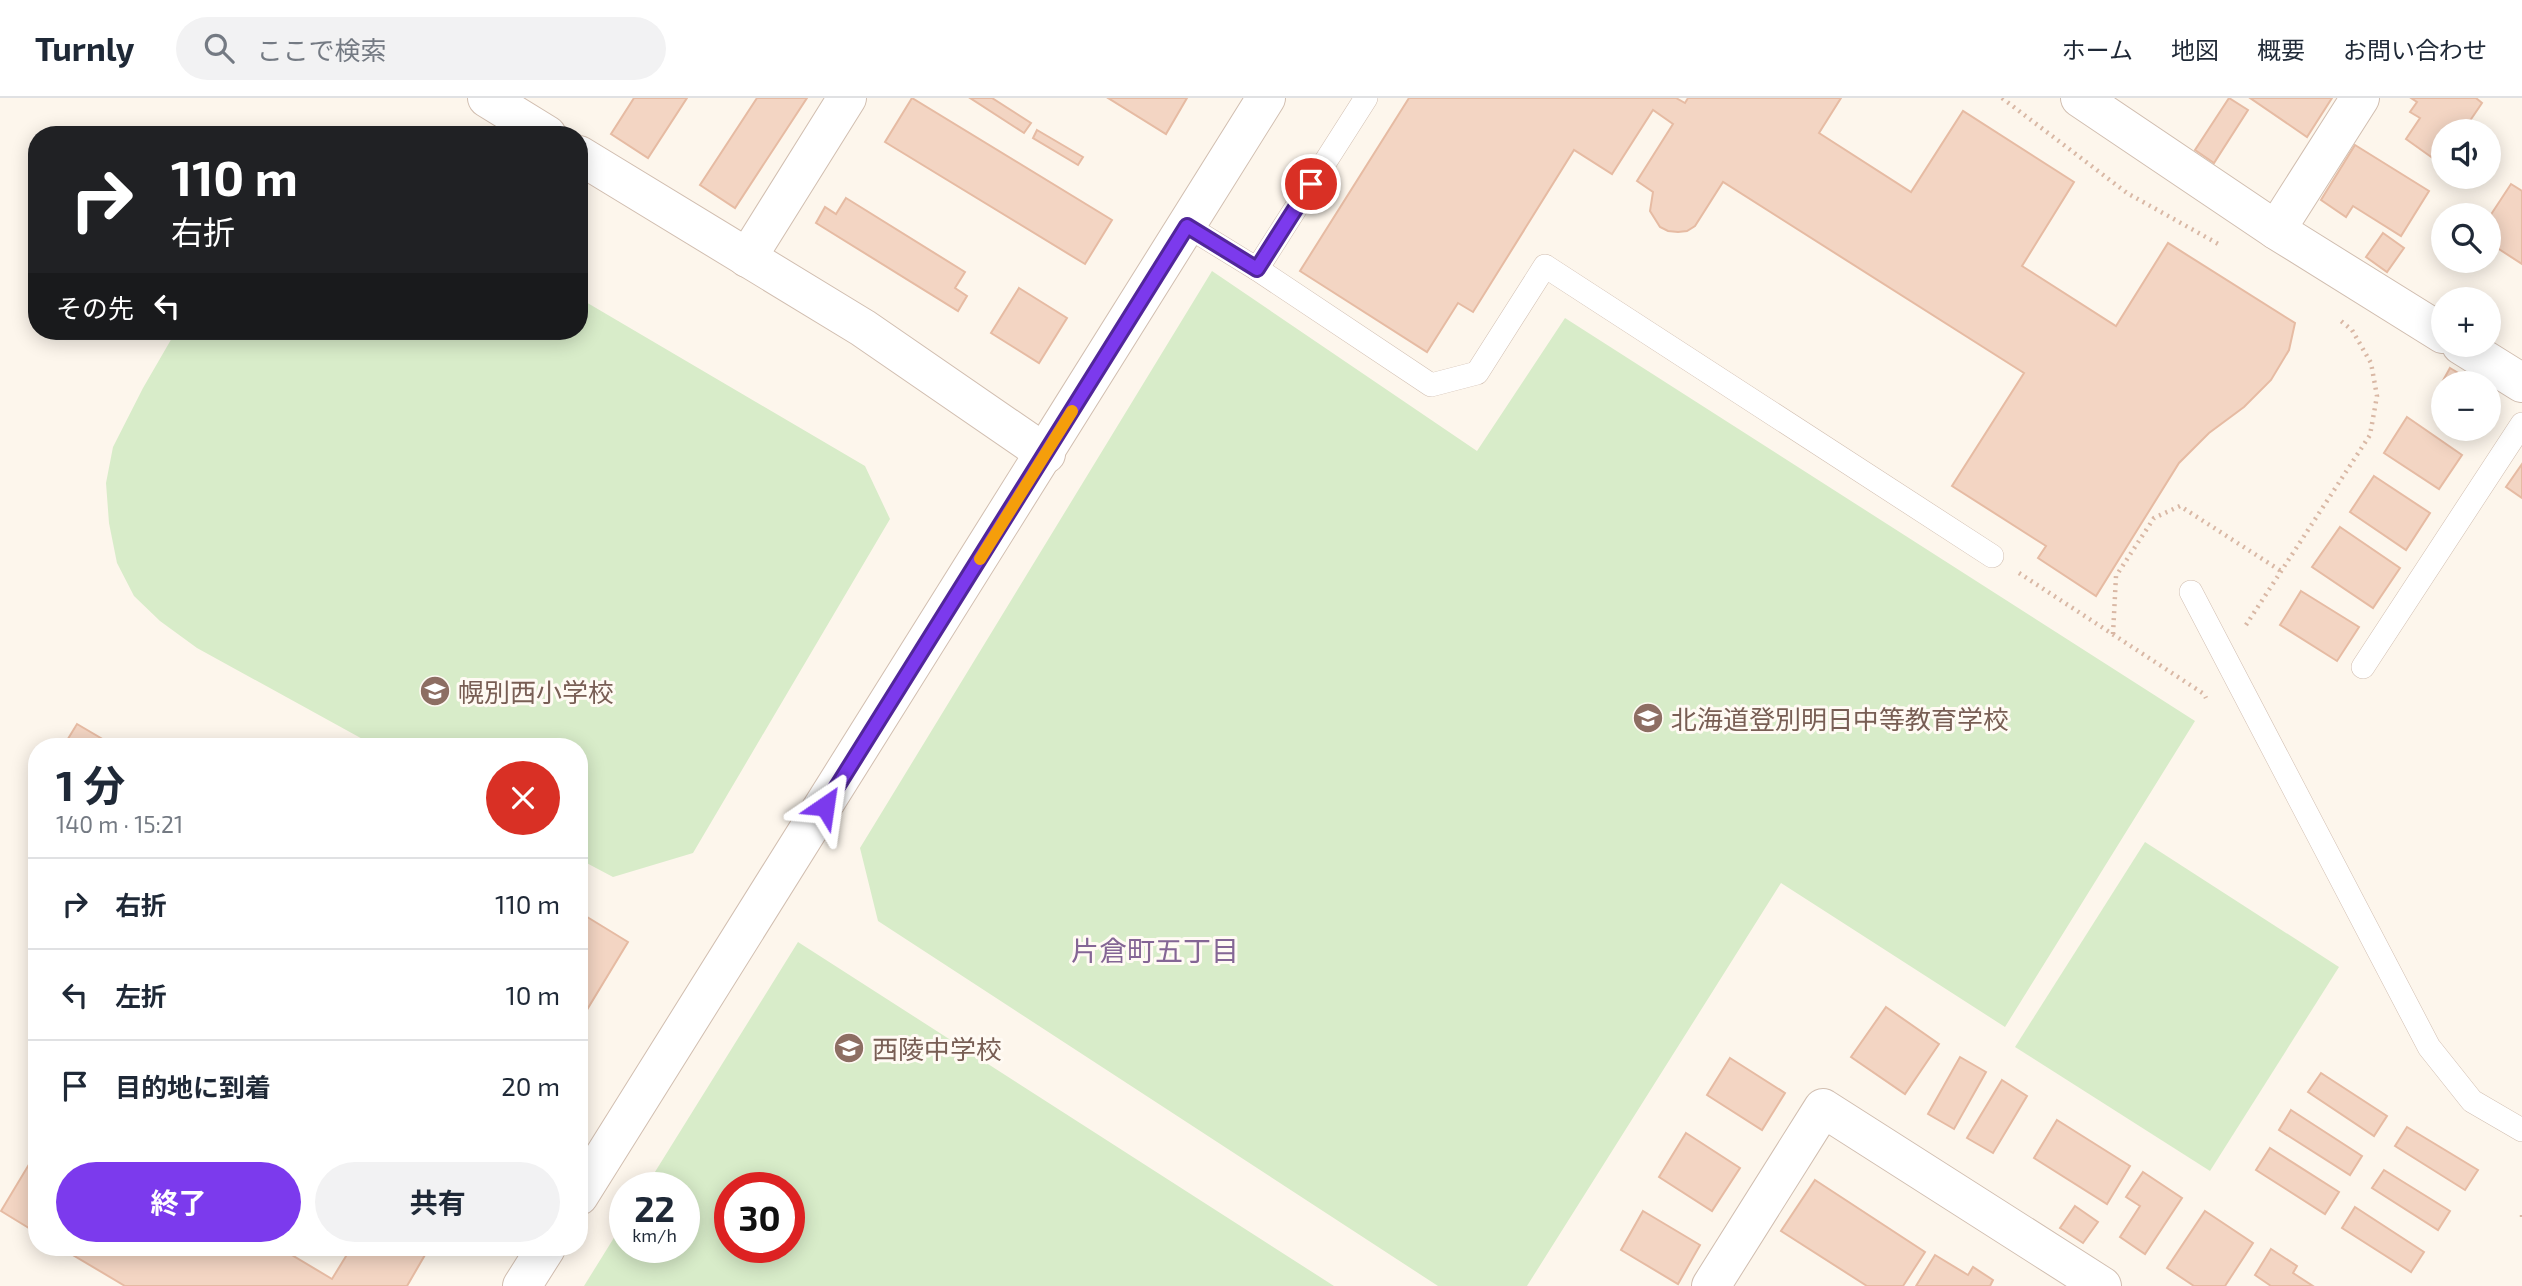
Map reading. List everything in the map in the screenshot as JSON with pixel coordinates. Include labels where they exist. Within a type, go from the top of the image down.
[{"type":"street","points":[[487,98],[532,126]]},
{"type":"street","points":[[747,258],[847,98]]},
{"type":"street","points":[[588,1182],[1046,454],[1266,98]]},
{"type":"street","points":[[2080,98],[2276,230],[2431,327]]},
{"type":"street","points":[[2276,230],[2360,98]]},
{"type":"street","points":[[588,161],[863,328],[1046,454]]},
{"type":"street","points":[[2480,357],[2522,383]]},
{"type":"street","points":[[1711,1286],[1823,1108],[2102,1286]]},
{"type":"street","points":[[522,1286],[541,1256]]},
{"type":"lane","points":[[1257,269],[1366,98]]},
{"type":"lane","points":[[1187,226],[1257,269],[1431,386],[1477,373],[1545,266],[1992,556]]},
{"type":"lane","points":[[2362,667],[2522,424]]},
{"type":"lane","points":[[2191,592],[2428,1047],[2472,1101],[2522,1130]]},
{"type":"path","points":[[2002,98],[2127,192],[2230,250]]},
{"type":"path","points":[[2246,635],[2246,624],[2370,435],[2377,396],[2371,363],[2352,330],[2335,315]]},
{"type":"path","points":[[2113,634],[2116,576],[2154,518],[2179,506],[2281,571]]},
{"type":"path","points":[[1992,556],[2204,694],[2211,706]]},
{"type":"green space","points":[[1212,271],[1477,451],[1565,318],[2195,721],[2005,1027],[1781,883],[1527,1286],[1438,1286],[878,921],[860,848]]},
{"type":"green space","points":[[588,303],[865,466],[890,519],[693,853],[613,877],[588,864],[588,738],[361,738],[197,648],[160,621],[134,596],[117,563],[109,523],[106,483],[113,447],[171,340],[588,340]]},
{"type":"green space","points":[[2145,842],[2339,967],[2210,1171],[2015,1047]]},
{"type":"green space","name":"西陵中学校","points":[[798,942],[1334,1286],[584,1286],[609,1246],[609,1263],[700,1263],[700,1172],[655,1172]]},
{"type":"building","points":[[634,98],[687,98],[648,158],[611,134]]},
{"type":"building","points":[[757,98],[807,98],[735,208],[700,185]]},
{"type":"building","points":[[912,98],[1112,220],[1085,264],[885,142]]},
{"type":"building","points":[[970,98],[992,98],[1031,123],[1024,133]]},
{"type":"building","points":[[1108,98],[1187,98],[1166,134]]},
{"type":"building","points":[[1409,98],[1676,98],[1685,103],[1688,98],[1841,98],[1819,133],[1911,192],[1963,111],[2074,182],[2022,266],[2116,326],[2168,243],[2295,323],[2289,350],[2271,380],[2244,407],[2209,433],[2179,463],[2096,596],[2038,558],[2046,546],[1952,486],[2024,373],[1723,182],[1695,226],[1678,232],[1660,227],[1650,211],[1653,192],[1637,181],[1673,124],[1653,110],[1612,174],[1574,150],[1473,312],[1458,303],[1427,352],[1300,271]]},
{"type":"building","points":[[2229,98],[2248,110],[2214,163],[2195,150]]},
{"type":"building","points":[[2250,98],[2332,98],[2307,137]]},
{"type":"building","points":[[2411,98],[2476,98],[2482,103],[2471,119],[2431,119],[2431,157],[2406,139],[2420,118],[2410,112],[2417,102]]},
{"type":"building","points":[[1037,130],[1083,157],[1078,165],[1033,138]]},
{"type":"building","points":[[2355,145],[2429,191],[2401,236],[2353,206],[2346,217],[2321,200]]},
{"type":"building","points":[[2511,184],[2522,191],[2522,264],[2501,250],[2501,203],[2499,203]]},
{"type":"building","points":[[846,198],[965,272],[955,288],[967,296],[958,311],[816,223],[825,207],[836,214]]},
{"type":"building","points":[[2383,233],[2404,248],[2387,272],[2366,257]]},
{"type":"building","points":[[1019,288],[1067,318],[1039,363],[991,333]]},
{"type":"building","points":[[2407,417],[2431,434],[2431,441],[2442,441],[2462,455],[2439,489],[2384,453]]},
{"type":"building","points":[[2522,464],[2522,498],[2506,487]]},
{"type":"building","points":[[2374,476],[2430,513],[2406,550],[2350,512]]},
{"type":"building","points":[[2340,527],[2400,568],[2373,608],[2312,567]]},
{"type":"building","points":[[2301,591],[2359,627],[2337,661],[2280,625]]},
{"type":"building","points":[[77,724],[101,738],[68,738]]},
{"type":"building","points":[[588,918],[628,942],[588,1008]]},
{"type":"building","points":[[1886,1007],[1939,1044],[1905,1094],[1851,1057]]},
{"type":"building","points":[[1960,1057],[1986,1072],[1954,1129],[1928,1114]]},
{"type":"building","points":[[1730,1058],[1785,1093],[1762,1130],[1707,1095]]},
{"type":"building","points":[[2321,1073],[2387,1116],[2374,1136],[2308,1092]]},
{"type":"building","points":[[2002,1080],[2027,1096],[1993,1153],[1967,1138]]},
{"type":"building","points":[[2291,1110],[2362,1156],[2350,1175],[2279,1130]]},
{"type":"building","points":[[2057,1120],[2130,1166],[2107,1204],[2034,1158]]},
{"type":"building","points":[[2407,1127],[2478,1170],[2465,1190],[2395,1146]]},
{"type":"building","points":[[1686,1133],[1740,1168],[1712,1211],[1659,1177]]},
{"type":"building","points":[[2270,1148],[2339,1192],[2325,1214],[2256,1170]]},
{"type":"building","points":[[28,1166],[28,1228],[1,1211]]},
{"type":"building","points":[[2384,1170],[2450,1211],[2438,1230],[2372,1188]]},
{"type":"building","points":[[2143,1172],[2182,1198],[2145,1254],[2120,1237],[2140,1206],[2126,1197]]},
{"type":"building","points":[[1815,1180],[1925,1252],[1903,1286],[1867,1286],[1781,1231]]},
{"type":"building","points":[[2075,1206],[2098,1222],[2083,1243],[2060,1228]]},
{"type":"building","points":[[2355,1207],[2424,1252],[2411,1272],[2342,1228]]},
{"type":"building","points":[[1643,1211],[1700,1245],[1678,1284],[1621,1250]]},
{"type":"building","points":[[2205,1211],[2253,1243],[2225,1286],[2194,1286],[2167,1268]]},
{"type":"building","points":[[2271,1249],[2297,1266],[2293,1273],[2313,1286],[2271,1286],[2255,1275]]},
{"type":"building","points":[[1935,1255],[1968,1275],[1973,1267],[1993,1280],[1990,1286],[1916,1286]]},
{"type":"building","points":[[74,1256],[293,1256],[332,1279],[346,1256],[424,1256],[407,1286],[125,1286]]},
{"type":"slow traffic","points":[[980,559],[1072,411]]},
{"type":"place","name":"幌別西小学校","points":[[435,691]]},
{"type":"place","name":"北海道登別明日中等教育学校","points":[[1648,718]]},
{"type":"place","name":"西陵中学校","points":[[849,1048]]},
{"type":"district","name":"片倉町五丁目","points":[[1155,950]]},
{"type":"route","points":[[825,806],[1187,226],[1257,269],[1311,184]]}]
